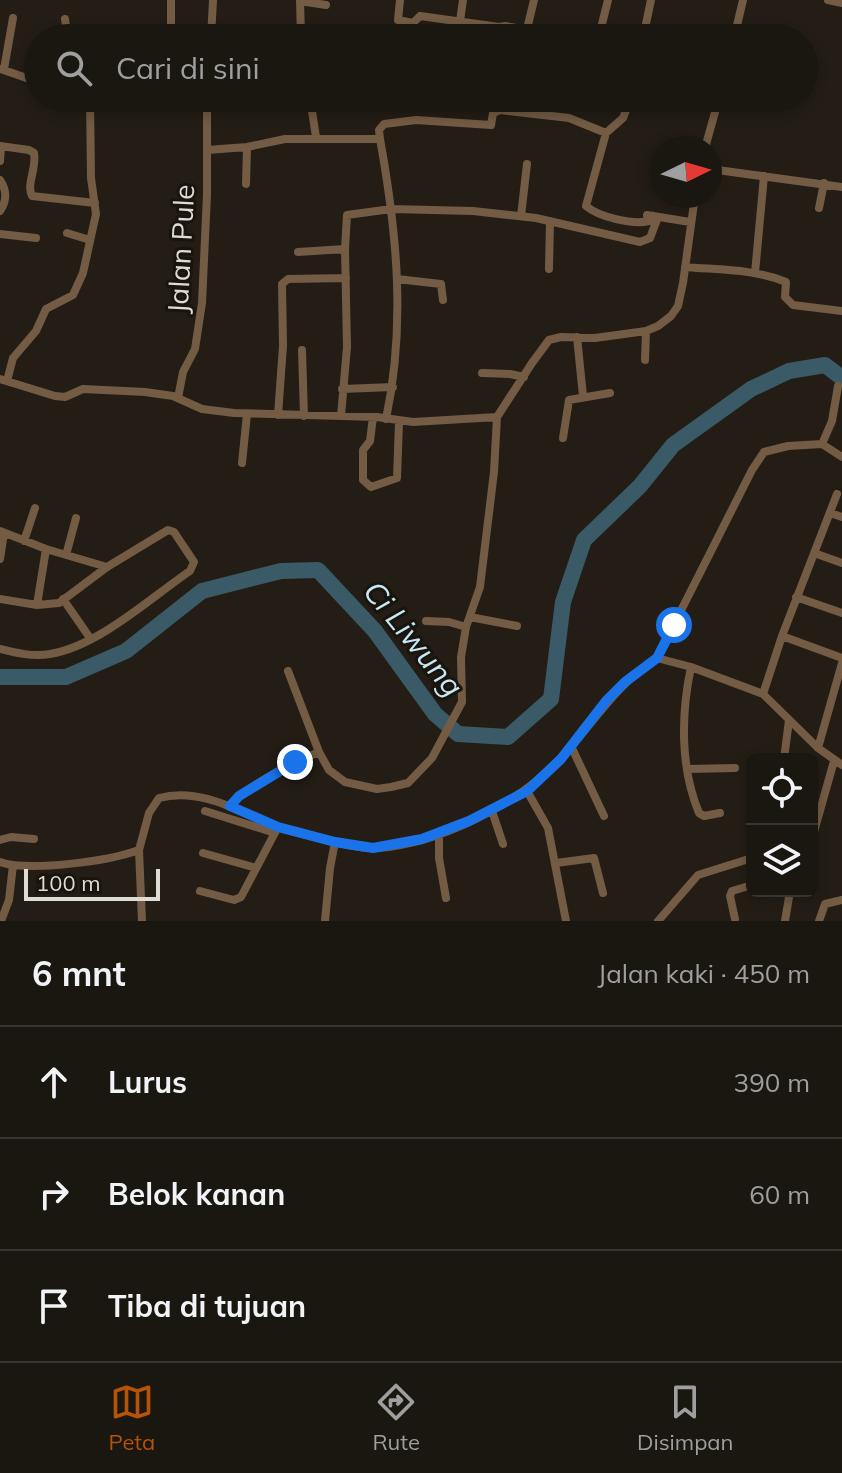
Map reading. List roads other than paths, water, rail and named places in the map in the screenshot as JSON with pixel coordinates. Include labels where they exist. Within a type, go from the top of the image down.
[{"type":"street","points":[[171,0],[171,24]]},
{"type":"street","points":[[212,24],[213,0]]},
{"type":"street","points":[[400,0],[398,20],[413,23],[420,16],[480,24]]},
{"type":"street","points":[[460,21],[463,0]]},
{"type":"street","points":[[528,24],[534,0]]},
{"type":"street","points":[[600,24],[608,0]]},
{"type":"street","points":[[646,24],[651,0]]},
{"type":"street","points":[[737,24],[743,0]]},
{"type":"street","points":[[828,0],[842,3]]},
{"type":"street","points":[[301,24],[300,1],[326,5]]},
{"type":"street","points":[[13,18],[2,69],[24,77]]},
{"type":"street","points":[[65,19],[66,24]]},
{"type":"street","points":[[90,112],[91,178],[96,214],[78,289],[73,295],[46,309],[36,331],[13,358],[4,380],[65,397],[83,389],[145,392],[178,398],[202,409],[247,414],[373,417],[399,422],[497,417]]},
{"type":"street","name":"Jalan Pule","points":[[178,398],[183,372],[195,349],[202,303],[207,112]]},
{"type":"street","points":[[312,112],[316,137]]},
{"type":"street","points":[[386,419],[398,347],[397,279],[391,209],[379,130],[384,124],[416,120],[491,125],[495,112]]},
{"type":"street","points":[[518,112],[569,118],[606,133]]},
{"type":"street","points":[[625,112],[606,133],[586,203],[589,209],[597,213],[640,223],[649,221],[653,216]]},
{"type":"street","points":[[708,136],[715,112]]},
{"type":"street","points":[[207,150],[316,137],[380,139]]},
{"type":"street","points":[[0,161],[1,146],[29,150],[34,153],[34,173],[29,188],[32,196],[95,203]]},
{"type":"street","points":[[246,184],[247,147]]},
{"type":"street","points":[[521,216],[527,164]]},
{"type":"street","points":[[722,171],[842,187]]},
{"type":"street","points":[[755,273],[764,176]]},
{"type":"street","points":[[0,180],[6,189],[0,211]]},
{"type":"street","points":[[819,208],[824,183]]},
{"type":"street","points":[[288,671],[319,752],[329,770],[345,782],[377,789],[408,783],[432,758],[462,702],[461,657],[466,627],[480,587],[494,472],[497,417],[549,340],[646,331],[658,326],[678,306],[693,208]]},
{"type":"street","points":[[341,416],[347,347],[347,215],[391,209],[473,211],[550,221],[644,242],[650,238],[653,216]]},
{"type":"street","points":[[592,231],[597,213]]},
{"type":"street","points":[[653,216],[690,222]]},
{"type":"street","points":[[549,269],[550,221]]},
{"type":"street","points":[[67,233],[90,240]]},
{"type":"street","points":[[0,234],[36,238]]},
{"type":"street","points":[[298,252],[345,249]]},
{"type":"street","points":[[685,267],[755,273],[786,282],[785,297],[793,305],[842,311]]},
{"type":"street","points":[[278,415],[282,284],[288,279],[346,278]]},
{"type":"street","points":[[397,279],[441,284],[443,300]]},
{"type":"street","points":[[645,360],[646,331]]},
{"type":"street","points":[[577,337],[583,396]]},
{"type":"street","points":[[302,350],[304,416]]},
{"type":"street","points":[[482,373],[524,377]]},
{"type":"street","points":[[822,444],[832,421],[838,386]]},
{"type":"street","points":[[342,389],[393,387]]},
{"type":"street","points":[[563,438],[569,400],[610,393]]},
{"type":"street","points":[[242,463],[247,414]]},
{"type":"street","points":[[373,417],[372,436],[363,450],[363,480],[371,487],[397,478],[399,422]]},
{"type":"street","points":[[205,811],[276,830],[373,848],[422,839],[492,811],[527,791],[571,746],[625,682],[657,658],[764,452],[788,446],[822,444],[842,457]]},
{"type":"street","points":[[763,694],[796,597],[837,494]]},
{"type":"street","points":[[24,541],[35,508]]},
{"type":"street","points":[[830,513],[842,517]]},
{"type":"street","points":[[66,555],[76,518]]},
{"type":"street","points":[[0,599],[53,605],[107,567],[170,530],[194,562],[190,571],[90,638],[51,654],[30,655],[0,649]]},
{"type":"street","points":[[0,559],[2,532],[107,567]]},
{"type":"street","points":[[37,605],[46,549]]},
{"type":"street","points":[[814,553],[842,563]]},
{"type":"street","points":[[84,561],[85,583]]},
{"type":"street","points":[[796,597],[842,613]]},
{"type":"street","points":[[63,599],[90,638]]},
{"type":"street","points":[[470,617],[517,626]]},
{"type":"street","points":[[426,621],[439,620],[466,627]]},
{"type":"street","points":[[782,636],[842,661],[818,748]]},
{"type":"street","points":[[657,658],[691,667],[763,694],[818,748],[838,763],[818,807]]},
{"type":"street","points":[[691,667],[683,707],[687,769],[699,813],[704,816],[720,813]]},
{"type":"street","points":[[785,753],[789,720]]},
{"type":"street","points":[[571,746],[604,816]]},
{"type":"street","points":[[230,806],[239,796],[287,766],[319,752]]},
{"type":"street","points":[[687,769],[735,768]]},
{"type":"street","points":[[527,791],[548,828],[566,921]]},
{"type":"street","points":[[142,921],[139,850],[149,813],[159,798],[173,794],[200,796],[230,806],[276,830]]},
{"type":"street","points":[[492,811],[503,844]]},
{"type":"street","points":[[200,891],[238,899],[276,830]]},
{"type":"street","points":[[439,833],[439,858],[446,898]]},
{"type":"street","points":[[0,840],[11,837],[34,839]]},
{"type":"street","points":[[325,921],[335,842]]},
{"type":"street","points":[[0,862],[30,867],[111,858],[139,850]]},
{"type":"street","points":[[203,853],[256,868]]},
{"type":"street","points":[[556,863],[594,858],[603,893]]},
{"type":"street","points":[[658,921],[698,875],[746,860]]},
{"type":"street","points":[[1,921],[9,900],[13,865]]},
{"type":"street","points":[[735,919],[730,896],[732,891],[746,887]]},
{"type":"street","points":[[785,921],[789,897]]},
{"type":"street","points":[[819,921],[825,904],[842,900]]},
{"type":"waterway","name":"Ci Liwung","points":[[0,677],[66,677],[126,651],[202,591],[281,571],[318,570],[375,631],[435,714],[458,734],[508,737],[551,699],[563,602],[584,540],[640,486],[673,445],[751,389],[789,371],[825,365],[842,378]]}]
